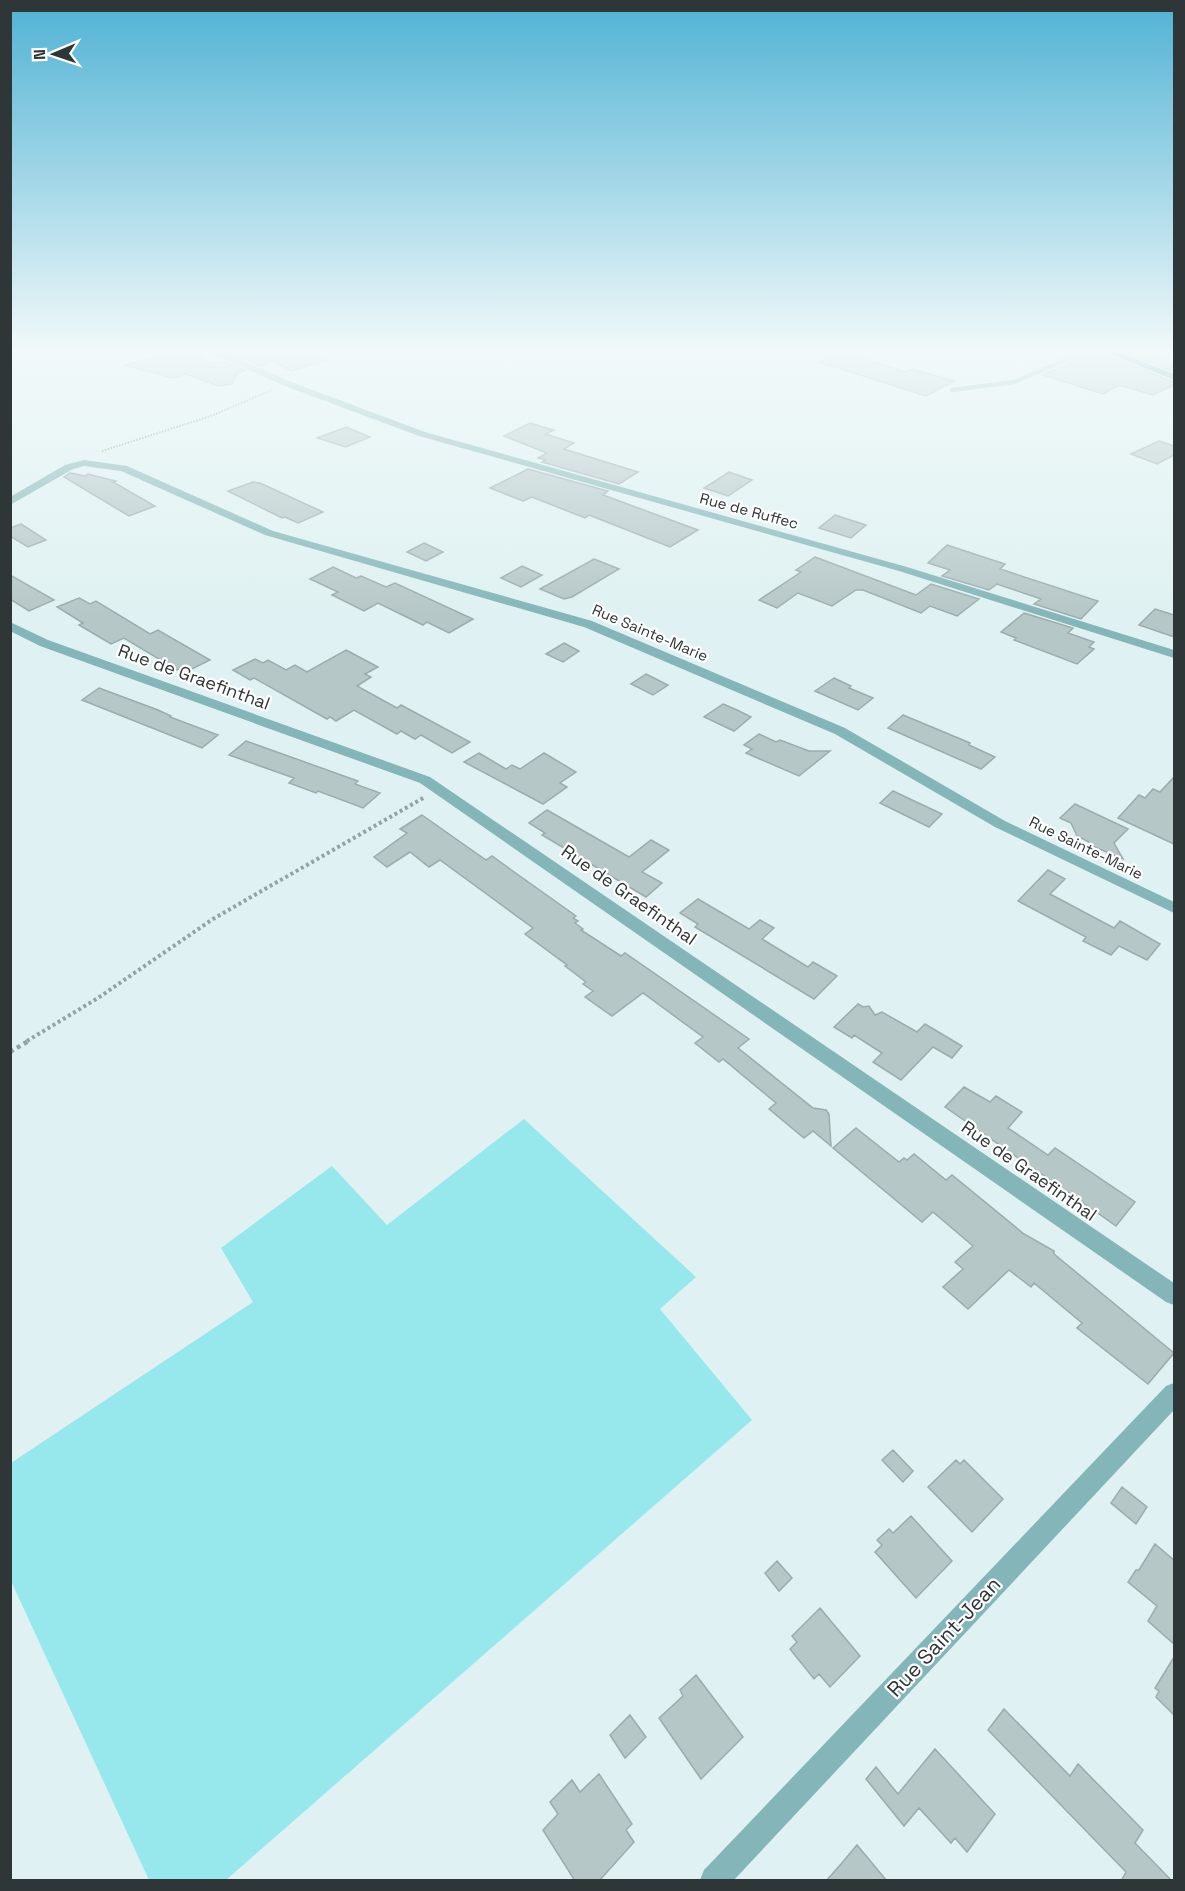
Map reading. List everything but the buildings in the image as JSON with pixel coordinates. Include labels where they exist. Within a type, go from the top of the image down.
[{"type":"street","name":"Rue de Ruffec","points":[[437,438],[903,569],[1174,654]]},
{"type":"street","points":[[10,502],[69,466],[84,463]]},
{"type":"street","name":"Rue Sainte-Marie","points":[[84,463],[123,468],[269,533],[588,624],[840,731],[1000,824],[1174,908]]},
{"type":"street","name":"Rue de Graefinthal","points":[[10,626],[44,643],[425,780],[1174,1295]]},
{"type":"street","name":"Rue Saint-Jean","points":[[714,1881],[1174,1394]]},
{"type":"path","points":[[84,463],[92,455],[143,438]]},
{"type":"path","points":[[10,1052],[98,998],[213,919],[439,789]]},
{"type":"shaded area","points":[[524,1119],[696,1277],[660,1309],[752,1420],[226,1880],[149,1880],[11,1581],[11,1463],[253,1302],[221,1248],[332,1166],[387,1225]]}]
